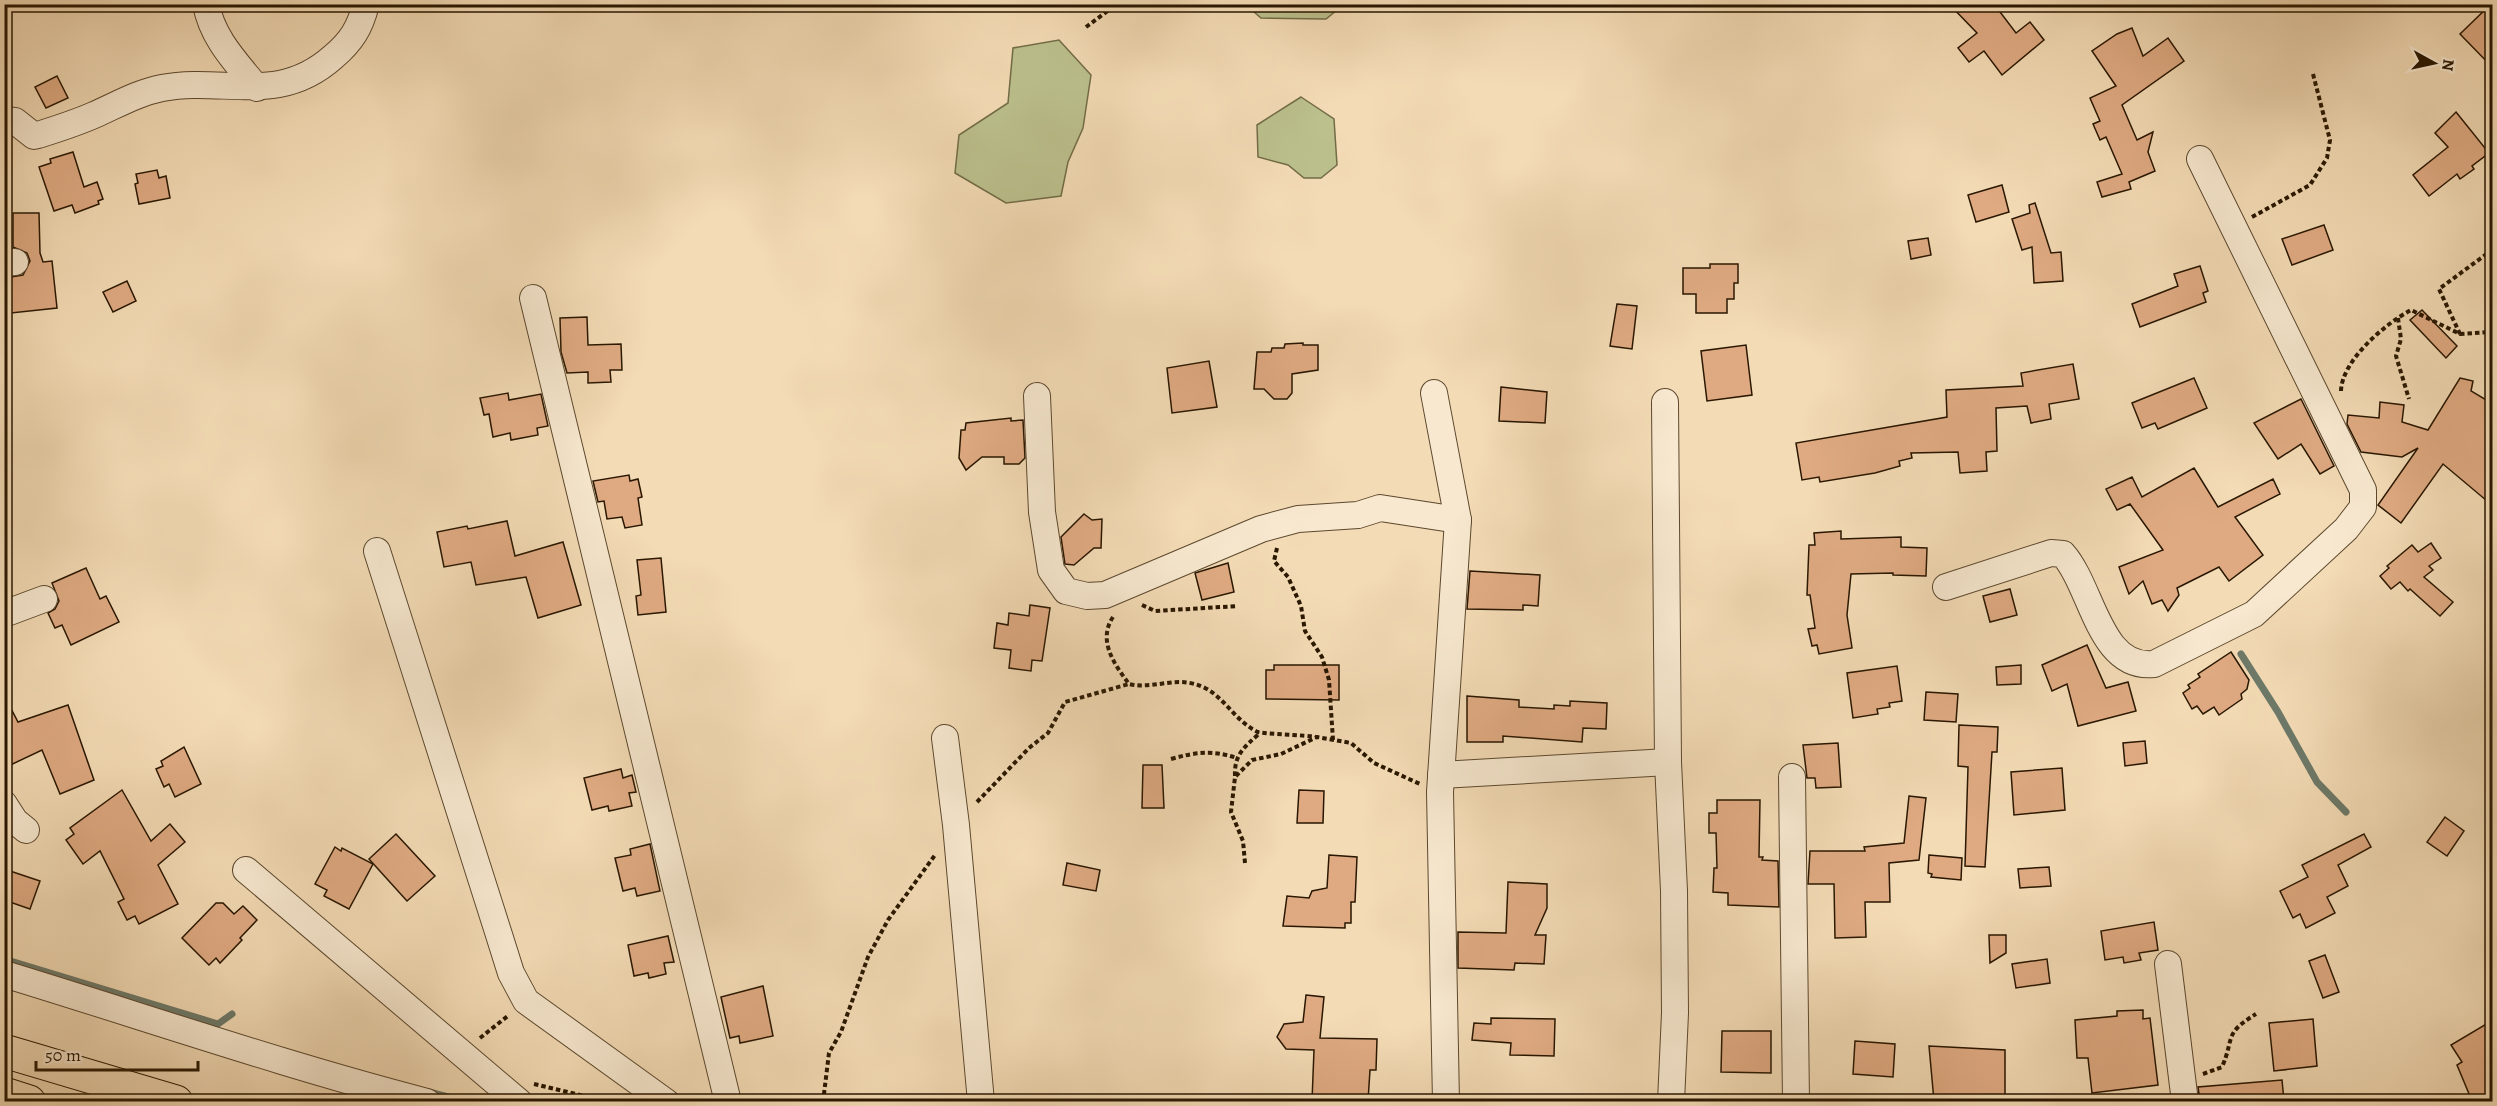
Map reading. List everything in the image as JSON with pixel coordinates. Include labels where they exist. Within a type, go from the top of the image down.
[{"type":"highway","points":[[4,1051],[176,1101]]},
{"type":"highway","points":[[4,1094],[29,1101]]},
{"type":"street","points":[[206,4],[209,21],[217,36],[257,88]]},
{"type":"street","points":[[4,120],[15,121],[34,136],[95,115],[126,99],[165,88],[257,88],[302,78],[324,65],[357,32],[366,4]]},
{"type":"street","points":[[1946,587],[2051,553],[2063,554],[2082,581],[2110,646],[2128,662],[2137,665],[2154,664],[2254,614],[2346,529],[2362,507],[2363,490],[2199,159]]},
{"type":"street","points":[[533,298],[728,1101]]},
{"type":"street","points":[[1434,393],[1458,520],[1441,783],[1446,1101]]},
{"type":"street","points":[[1037,396],[1042,512],[1051,570],[1066,591],[1087,596],[1106,595],[1261,529],[1298,519],[1358,515],[1380,508],[1458,520]]},
{"type":"street","points":[[1665,402],[1668,762],[1674,891],[1675,1013],[1671,1101]]},
{"type":"street","points":[[377,551],[511,973],[526,1001],[666,1101]]},
{"type":"street","points":[[4,614],[44,599]]},
{"type":"street","points":[[945,738],[957,825],[981,1101]]},
{"type":"street","points":[[1441,783],[1668,762]]},
{"type":"street","points":[[1792,777],[1796,1101]]},
{"type":"street","points":[[4,804],[15,821],[26,830]]},
{"type":"street","points":[[246,870],[461,1054],[523,1092]]},
{"type":"street","points":[[2168,964],[2185,1101]]},
{"type":"street","points":[[4,974],[116,1007],[328,1076],[427,1101]]},
{"type":"path","points":[[1086,27],[1117,4]]},
{"type":"path","points":[[2242,245],[2236,237],[2244,223],[2273,203],[2310,185],[2327,158],[2330,140],[2313,74]]},
{"type":"path","points":[[2460,334],[2439,289],[2493,250]]},
{"type":"path","points":[[2341,396],[2341,385],[2351,361],[2398,317],[2411,310],[2460,334],[2493,332]]},
{"type":"path","points":[[2398,317],[2401,339],[2396,356],[2409,399]]},
{"type":"path","points":[[1282,525],[1274,561],[1288,577],[1301,606],[1305,632],[1322,657],[1329,680],[1333,740]]},
{"type":"path","points":[[1141,580],[1136,602],[1155,611],[1238,606]]},
{"type":"path","points":[[1141,580],[1110,620],[1106,642],[1111,660],[1129,684],[1144,687],[1176,680],[1206,688],[1237,717],[1260,733],[1317,737],[1350,743],[1374,763],[1441,783]]},
{"type":"path","points":[[1245,863],[1243,841],[1231,812],[1237,758],[1240,751],[1260,733]]},
{"type":"path","points":[[1235,777],[1252,760],[1281,754],[1317,737]]},
{"type":"path","points":[[1171,759],[1208,751],[1237,758]]},
{"type":"path","points":[[461,1054],[526,1001]]},
{"type":"path","points":[[2181,1075],[2208,1074],[2222,1067],[2229,1039],[2236,1026],[2256,1014]]},
{"type":"path","points":[[523,1092],[609,1101]]},
{"type":"green space","points":[[1246,5],[1343,5],[1326,19],[1261,18]]},
{"type":"green space","points":[[1059,40],[1091,75],[1083,128],[1068,162],[1061,196],[1006,203],[955,173],[959,135],[1008,103],[1013,48]]},
{"type":"green space","points":[[1301,97],[1334,119],[1337,165],[1321,178],[1304,178],[1288,165],[1258,157],[1257,125]]},
{"type":"building","points":[[1949,4],[1994,4],[2016,33],[2030,22],[2044,40],[2002,75],[1984,51],[1969,62],[1958,48],[1977,33]]},
{"type":"building","points":[[2493,4],[2493,68],[2460,34]]},
{"type":"building","points":[[2132,28],[2143,56],[2168,38],[2184,61],[2122,105],[2137,140],[2153,132],[2148,152],[2155,171],[2129,182],[2131,189],[2102,197],[2097,182],[2122,174],[2106,137],[2100,140],[2093,124],[2100,121],[2090,98],[2116,86],[2092,51],[2117,34]]},
{"type":"building","points":[[57,76],[68,98],[46,108],[35,87]]},
{"type":"building","points":[[2456,112],[2489,153],[2472,166],[2474,169],[2460,179],[2457,174],[2429,196],[2413,175],[2448,147],[2435,133]]},
{"type":"building","points":[[73,152],[84,187],[97,182],[103,199],[98,201],[99,204],[75,213],[72,205],[54,211],[39,167],[51,163],[50,159]]},
{"type":"building","points":[[157,170],[159,178],[166,176],[170,198],[139,204],[135,184],[138,183],[136,174]]},
{"type":"building","points":[[2002,185],[2009,212],[1976,222],[1968,195]]},
{"type":"building","points":[[2035,203],[2051,253],[2061,252],[2063,281],[2034,283],[2032,247],[2022,250],[2012,219],[2030,213],[2029,205]]},
{"type":"building","points":[[13,213],[39,213],[40,253],[43,262],[52,261],[57,308],[11,313],[9,299],[4,299],[4,278],[23,275],[30,261],[27,253],[13,247]]},
{"type":"building","points":[[2324,225],[2333,250],[2292,265],[2282,239]]},
{"type":"building","points":[[1928,238],[1931,255],[1911,259],[1908,241]]},
{"type":"building","points":[[1710,264],[1738,264],[1738,283],[1734,283],[1734,299],[1727,299],[1727,313],[1696,313],[1696,294],[1683,294],[1683,268],[1710,268]]},
{"type":"building","points":[[2200,266],[2208,291],[2203,293],[2206,302],[2140,327],[2132,304],[2178,286],[2174,274]]},
{"type":"building","points":[[127,281],[136,301],[113,312],[103,292]]},
{"type":"building","points":[[1617,304],[1637,306],[1632,349],[1610,346]]},
{"type":"building","points":[[2422,310],[2457,346],[2446,358],[2410,320]]},
{"type":"building","points":[[587,317],[588,345],[621,344],[622,370],[610,370],[611,382],[588,383],[588,372],[567,373],[561,352],[560,318]]},
{"type":"building","points":[[1303,343],[1303,345],[1318,345],[1318,370],[1292,374],[1292,393],[1287,399],[1274,399],[1264,389],[1254,389],[1257,352],[1271,352],[1272,348],[1284,348],[1285,344]]},
{"type":"building","points":[[1746,345],[1752,395],[1707,401],[1701,351]]},
{"type":"building","points":[[1209,361],[1217,407],[1172,413],[1167,368]]},
{"type":"building","points":[[2073,364],[2079,399],[2049,404],[2051,419],[2031,423],[2027,406],[1996,408],[1997,451],[1986,452],[1987,471],[1960,473],[1958,452],[1911,453],[1912,458],[1899,461],[1900,466],[1875,473],[1820,482],[1819,477],[1802,480],[1796,443],[1947,417],[1946,390],[2023,386],[2021,373]]},
{"type":"building","points":[[2194,378],[2207,408],[2158,429],[2155,423],[2142,428],[2132,403]]},
{"type":"building","points":[[2460,378],[2473,381],[2471,391],[2493,404],[2493,506],[2443,464],[2401,523],[2378,505],[2418,448],[2402,457],[2361,452],[2347,424],[2348,415],[2379,418],[2380,402],[2404,405],[2402,422],[2428,430]]},
{"type":"building","points":[[1501,387],[1547,392],[1545,423],[1499,421]]},
{"type":"building","points":[[508,393],[509,400],[541,394],[548,426],[537,428],[538,435],[511,440],[510,433],[493,437],[489,414],[484,415],[480,398]]},
{"type":"building","points":[[2301,399],[2334,466],[2320,474],[2301,444],[2278,459],[2254,423]]},
{"type":"building","points":[[1011,418],[1011,421],[1023,420],[1025,458],[1019,464],[1004,464],[1004,457],[982,457],[966,470],[959,458],[961,430],[965,430],[966,423]]},
{"type":"building","points":[[2194,468],[2218,507],[2273,479],[2280,494],[2235,517],[2263,555],[2229,581],[2219,567],[2177,588],[2179,595],[2168,611],[2162,600],[2152,604],[2143,581],[2129,594],[2119,567],[2163,550],[2130,504],[2117,510],[2106,489],[2132,477],[2142,497]]},
{"type":"building","points":[[629,475],[630,481],[638,479],[642,497],[638,498],[642,525],[625,528],[622,517],[607,519],[604,501],[598,502],[593,481]]},
{"type":"building","points":[[1084,514],[1092,520],[1102,519],[1101,548],[1094,548],[1074,565],[1065,564],[1061,537]]},
{"type":"building","points":[[507,521],[515,556],[563,542],[581,605],[538,618],[526,577],[476,585],[471,562],[444,567],[437,532],[467,526],[468,529]]},
{"type":"building","points":[[1841,531],[1841,539],[1901,537],[1901,547],[1927,548],[1926,576],[1893,575],[1893,573],[1851,574],[1847,615],[1852,648],[1819,654],[1817,645],[1812,646],[1808,629],[1815,628],[1810,595],[1807,595],[1809,545],[1815,545],[1814,533]]},
{"type":"building","points":[[2431,543],[2441,558],[2429,566],[2433,570],[2424,577],[2453,602],[2440,616],[2400,582],[2391,589],[2380,576],[2389,568],[2387,566],[2412,545],[2418,552]]},
{"type":"building","points":[[661,558],[666,612],[638,615],[636,596],[641,595],[637,560]]},
{"type":"building","points":[[1228,563],[1234,592],[1202,600],[1195,573]]},
{"type":"building","points":[[86,568],[100,599],[106,596],[119,622],[71,645],[62,625],[55,628],[48,613],[55,609],[59,601],[52,583]]},
{"type":"building","points":[[1470,571],[1540,575],[1538,606],[1523,605],[1523,610],[1467,609]]},
{"type":"building","points":[[2010,589],[2017,615],[1990,622],[1983,596]]},
{"type":"building","points":[[1030,605],[1050,608],[1042,661],[1032,660],[1031,671],[1009,668],[1011,650],[994,648],[997,623],[1008,625],[1009,613],[1029,616]]},
{"type":"building","points":[[2087,645],[2106,688],[2128,682],[2136,711],[2078,726],[2067,684],[2052,691],[2042,665]]},
{"type":"building","points":[[2231,652],[2249,680],[2247,689],[2241,694],[2242,699],[2219,715],[2214,707],[2203,714],[2197,706],[2192,709],[2183,693],[2190,688],[2188,685],[2200,677],[2198,674]]},
{"type":"building","points":[[1274,665],[1339,665],[1339,700],[1266,699],[1266,670],[1274,670]]},
{"type":"building","points":[[2021,665],[2021,684],[1997,685],[1996,667]]},
{"type":"building","points":[[1897,666],[1902,701],[1889,703],[1890,707],[1877,709],[1878,714],[1853,718],[1847,673]]},
{"type":"building","points":[[1926,692],[1958,694],[1956,722],[1924,720]]},
{"type":"building","points":[[4,695],[18,722],[68,705],[94,780],[60,794],[42,750],[4,768]]},
{"type":"building","points":[[1467,696],[1519,700],[1519,707],[1554,709],[1554,705],[1570,706],[1570,701],[1607,703],[1606,729],[1583,728],[1582,742],[1503,736],[1503,742],[1467,742]]},
{"type":"building","points":[[1959,725],[1998,727],[1997,752],[1992,752],[1985,867],[1965,866],[1968,767],[1958,766]]},
{"type":"building","points":[[2145,741],[2147,763],[2125,766],[2123,743]]},
{"type":"building","points":[[1838,743],[1841,787],[1816,788],[1815,778],[1807,778],[1803,745]]},
{"type":"building","points":[[184,747],[201,784],[175,797],[169,784],[164,787],[156,769],[163,766],[161,761]]},
{"type":"building","points":[[1143,765],[1162,765],[1164,808],[1142,808]]},
{"type":"building","points":[[2062,768],[2065,810],[2014,815],[2011,772]]},
{"type":"building","points":[[621,769],[623,778],[632,775],[636,792],[629,793],[632,806],[609,811],[608,806],[592,810],[584,778]]},
{"type":"building","points":[[122,790],[151,841],[170,824],[185,842],[158,865],[178,904],[139,924],[135,916],[127,920],[118,902],[124,899],[100,851],[83,864],[66,840],[74,834],[70,828]]},
{"type":"building","points":[[1299,790],[1324,791],[1323,823],[1297,823]]},
{"type":"building","points":[[1909,796],[1926,798],[1919,860],[1889,863],[1890,902],[1865,902],[1866,937],[1835,938],[1834,884],[1808,884],[1810,851],[1865,851],[1864,847],[1904,843]]},
{"type":"building","points":[[1717,800],[1760,800],[1759,857],[1763,857],[1762,860],[1778,861],[1779,907],[1728,905],[1728,893],[1713,892],[1714,868],[1717,868],[1716,833],[1709,833],[1709,813],[1717,813]]},
{"type":"building","points":[[2445,817],[2464,831],[2447,856],[2427,842]]},
{"type":"building","points":[[396,834],[435,876],[407,901],[369,859]]},
{"type":"building","points":[[2364,834],[2371,847],[2338,865],[2348,886],[2327,897],[2335,913],[2306,928],[2300,914],[2293,918],[2280,891],[2308,877],[2302,865]]},
{"type":"building","points":[[650,844],[660,891],[637,896],[635,888],[623,891],[615,858],[631,855],[630,849]]},
{"type":"building","points":[[335,847],[341,851],[342,848],[373,864],[349,909],[324,896],[327,890],[315,884]]},
{"type":"building","points":[[1329,855],[1357,857],[1355,902],[1351,902],[1351,923],[1345,923],[1345,928],[1283,926],[1287,896],[1309,898],[1312,891],[1327,888]]},
{"type":"building","points":[[1929,855],[1962,858],[1961,880],[1931,877],[1932,874],[1928,873]]},
{"type":"building","points":[[1067,863],[1100,870],[1096,891],[1063,885]]},
{"type":"building","points":[[2049,867],[2051,886],[2020,888],[2018,869]]},
{"type":"building","points":[[4,869],[40,881],[30,909],[4,900]]},
{"type":"building","points":[[1508,882],[1547,884],[1547,908],[1535,935],[1546,935],[1544,964],[1515,963],[1514,970],[1458,968],[1458,932],[1506,933]]},
{"type":"building","points":[[216,903],[223,903],[234,914],[243,906],[257,920],[220,963],[216,958],[209,965],[182,938]]},
{"type":"building","points":[[2154,922],[2158,950],[2139,953],[2141,960],[2124,963],[2123,957],[2105,960],[2101,931]]},
{"type":"building","points":[[1989,935],[2006,935],[2006,953],[1990,963]]},
{"type":"building","points":[[668,936],[674,962],[664,963],[666,974],[649,978],[648,973],[634,976],[628,945]]},
{"type":"building","points":[[2325,955],[2339,992],[2323,998],[2309,961]]},
{"type":"building","points":[[2047,959],[2050,983],[2016,988],[2012,964]]},
{"type":"building","points":[[763,986],[773,1036],[740,1043],[739,1036],[730,1038],[721,997]]},
{"type":"building","points":[[1306,995],[1324,997],[1320,1038],[1377,1039],[1376,1070],[1370,1070],[1368,1101],[1312,1101],[1314,1050],[1286,1049],[1277,1037],[1284,1024],[1303,1022]]},
{"type":"building","points":[[2143,1010],[2143,1019],[2150,1018],[2158,1085],[2092,1093],[2088,1058],[2077,1058],[2075,1020],[2117,1016],[2117,1011]]},
{"type":"building","points":[[1491,1018],[1555,1019],[1554,1056],[1510,1055],[1511,1043],[1472,1040],[1474,1023],[1491,1024]]},
{"type":"building","points":[[2313,1019],[2317,1066],[2274,1071],[2269,1023]]},
{"type":"building","points":[[2493,1020],[2493,1101],[2472,1101],[2457,1065],[2462,1062],[2451,1045]]},
{"type":"building","points":[[1722,1031],[1771,1031],[1771,1073],[1721,1072]]},
{"type":"building","points":[[1855,1041],[1895,1044],[1893,1077],[1853,1074]]},
{"type":"building","points":[[1929,1046],[2005,1050],[2005,1101],[1934,1101]]},
{"type":"building","points":[[2282,1080],[2284,1101],[2200,1101],[2198,1087]]},
{"type":"waterway","points":[[2241,654],[2278,712],[2317,782],[2346,812]]},
{"type":"waterway","points":[[4,959],[218,1024],[232,1014]]},
{"type":"waterway","points":[[429,1092],[467,1102]]}]
